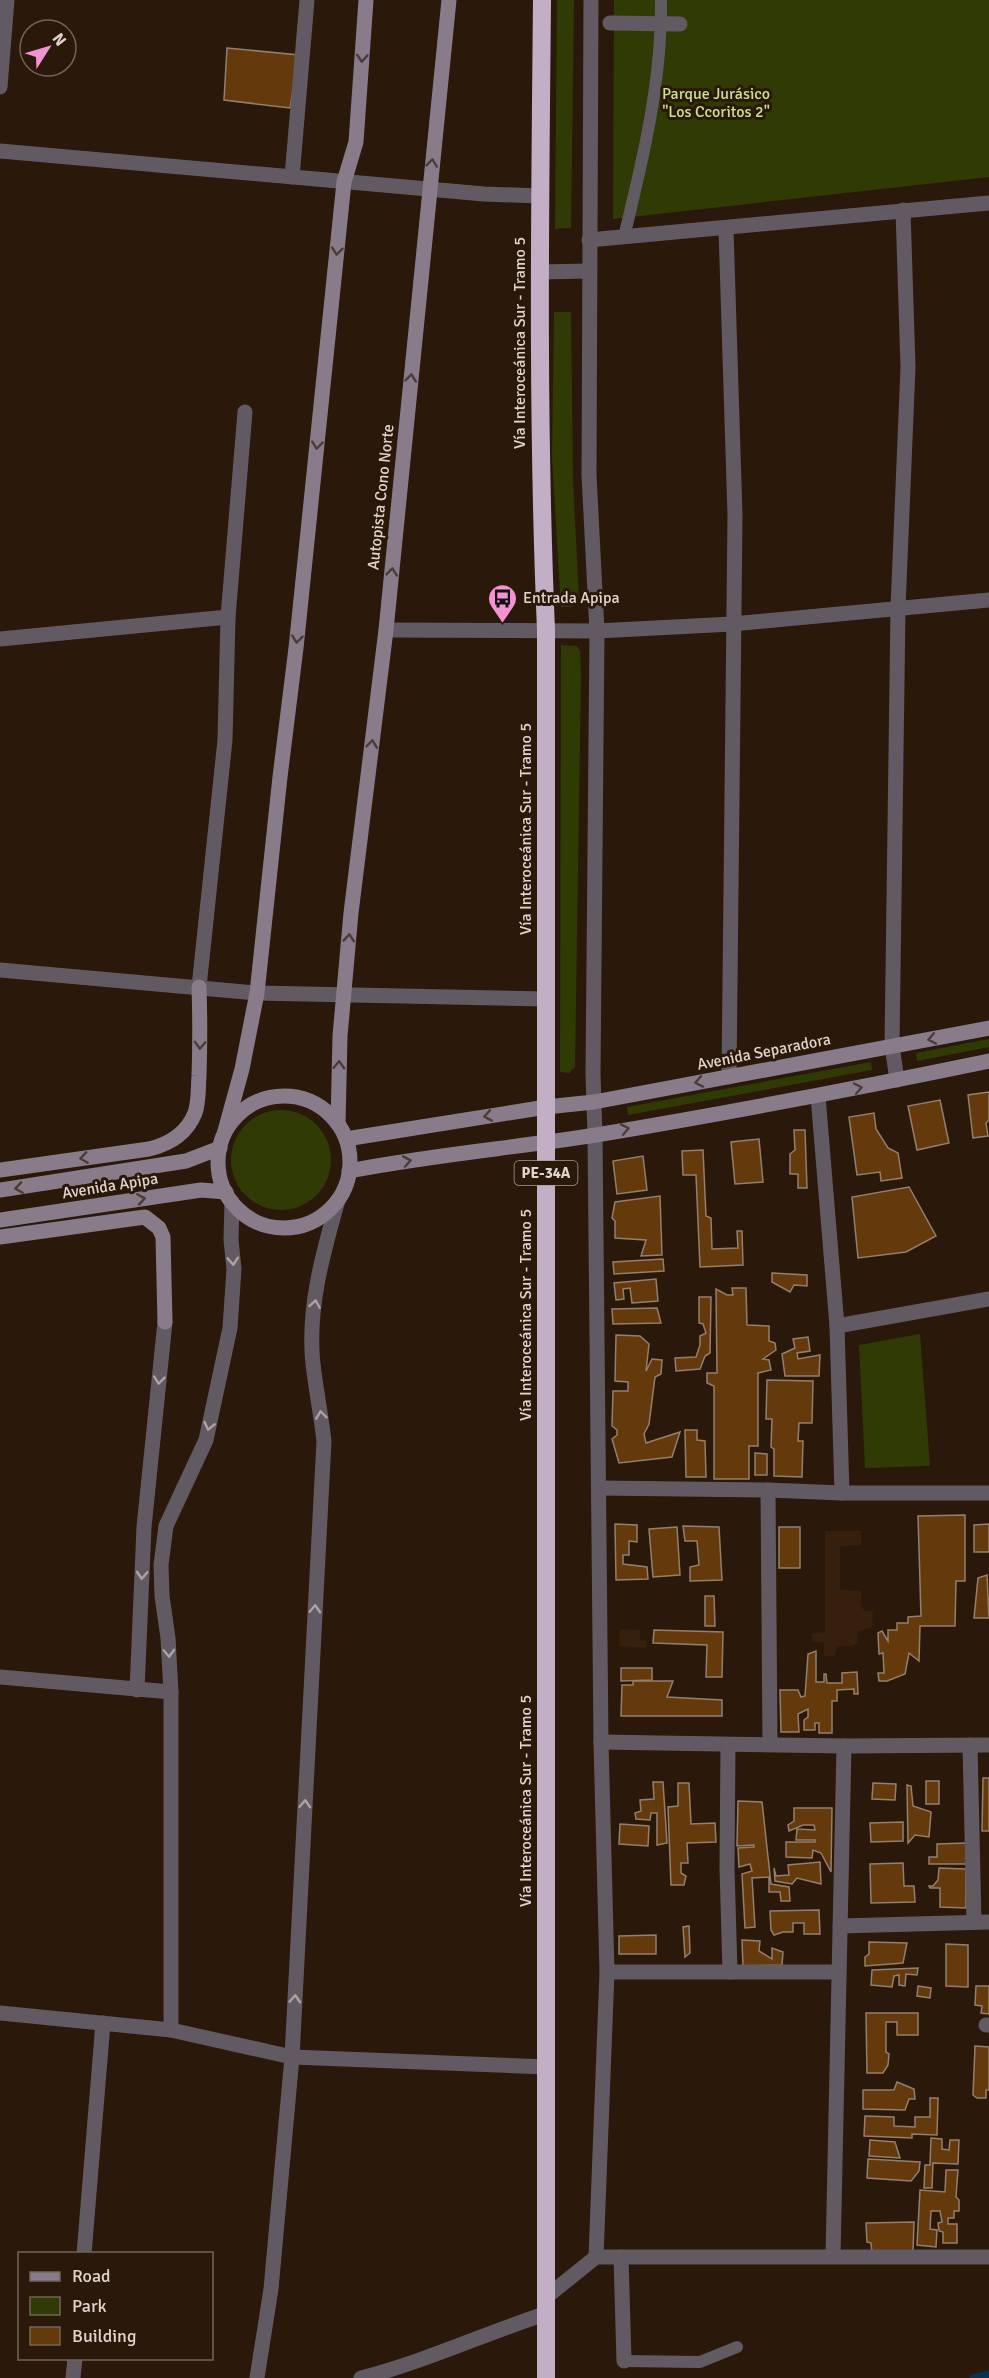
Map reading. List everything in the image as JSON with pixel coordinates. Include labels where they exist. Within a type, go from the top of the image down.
[{"type":"highway","name":"Vía Interoceánica Sur - Tramo 5","points":[[542,0],[539,272],[540,494],[546,630],[544,1386],[546,2378]]},
{"type":"main road","points":[[225,1131],[247,1106],[263,1099],[279,1096],[296,1097],[312,1102],[326,1111],[338,1124],[346,1139],[350,1155],[349,1172],[338,1200],[328,1212],[301,1226],[286,1228],[256,1221],[243,1213],[229,1197],[218,1163],[219,1148],[242,1069],[257,993],[296,648],[344,182],[356,142],[366,0]]},
{"type":"main road","name":"Autopista Cono Norte","points":[[338,1124],[340,1036],[351,913],[386,630],[449,0]]},
{"type":"main road","points":[[0,1170],[149,1149],[166,1145],[182,1133],[196,1111],[198,1096],[201,1028],[199,987]]},
{"type":"main road","name":"Avenida Separadora","points":[[546,1107],[594,1102],[989,1028]]},
{"type":"main road","points":[[349,1172],[443,1155],[595,1135],[818,1096],[989,1061]]},
{"type":"main road","points":[[346,1139],[546,1107]]},
{"type":"main road","name":"Avenida Apipa","points":[[0,1190],[186,1161],[219,1148]]},
{"type":"main road","name":"Avenida Apipa","points":[[0,1220],[201,1190],[229,1197]]},
{"type":"main road","points":[[0,1236],[145,1217],[159,1228],[162,1237],[165,1322]]},
{"type":"street","points":[[0,87],[7,0]]},
{"type":"street","points":[[292,177],[307,0]]},
{"type":"street","points":[[591,0],[589,475],[597,631],[594,1102],[607,1972],[596,2257]]},
{"type":"street","points":[[610,23],[680,24]]},
{"type":"street","points":[[0,151],[430,190],[540,196]]},
{"type":"street","points":[[589,240],[989,203]]},
{"type":"street","points":[[897,1080],[892,1046],[898,608],[908,367],[903,210]]},
{"type":"street","points":[[726,229],[735,515],[732,624],[729,1077]]},
{"type":"street","points":[[539,272],[589,271]]},
{"type":"street","points":[[199,987],[225,740],[228,617],[245,412]]},
{"type":"street","points":[[386,630],[597,631],[732,624],[989,600]]},
{"type":"street","points":[[0,639],[228,617]]},
{"type":"street","points":[[0,970],[257,993],[545,999]]},
{"type":"street","points":[[818,1096],[837,1326],[842,1493]]},
{"type":"street","points":[[171,2030],[171,1692],[161,1565],[166,1526],[206,1440],[230,1328],[234,1269],[229,1197]]},
{"type":"street","points":[[257,2378],[271,2289],[292,2057],[324,1441],[313,1363],[313,1315],[321,1264],[338,1200]]},
{"type":"street","points":[[837,1326],[989,1299]]},
{"type":"street","points":[[137,1690],[144,1527],[165,1322]]},
{"type":"street","points":[[598,1488],[842,1493],[989,1493]]},
{"type":"street","points":[[768,1490],[770,1744]]},
{"type":"street","points":[[0,1677],[171,1692]]},
{"type":"street","points":[[602,1743],[989,1745]]},
{"type":"street","points":[[728,1745],[727,1868],[730,1972]]},
{"type":"street","points":[[840,1926],[982,1922],[970,1745]]},
{"type":"street","points":[[833,2256],[844,1746]]},
{"type":"street","points":[[607,1972],[838,1972]]},
{"type":"street","points":[[0,2013],[171,2030],[292,2057],[546,2067]]},
{"type":"street","points":[[84,2252],[103,2023]]},
{"type":"street","points":[[361,2378],[388,2371],[498,2330],[545,2306],[596,2257],[989,2257]]},
{"type":"street","points":[[621,2257],[624,2361]]},
{"type":"street","points":[[73,2378],[75,2360]]},
{"type":"lane","points":[[624,237],[649,133],[661,43],[661,0]]},
{"type":"lane","points":[[624,2361],[700,2362],[737,2347]]},
{"type":"shaded area","points":[[825,1531],[861,1531],[861,1545],[840,1546],[840,1590],[861,1591],[861,1604],[864,1611],[873,1611],[872,1628],[858,1631],[857,1643],[853,1646],[837,1646],[835,1656],[824,1656],[824,1642],[812,1642],[812,1633],[825,1632]]},
{"type":"shaded area","points":[[620,1629],[640,1630],[640,1640],[646,1641],[646,1648],[619,1646]]},
{"type":"green space","points":[[557,0],[574,0],[571,228],[555,229]]},
{"type":"green space","name":"Parque Jurásico \"Los Ccoritos 2\"","points":[[614,0],[989,0],[989,177],[613,219]]},
{"type":"green space","points":[[554,312],[571,312],[573,481],[579,599],[572,607],[561,607],[552,458]]},
{"type":"green space","points":[[561,645],[577,646],[580,651],[581,674],[575,1067],[569,1073],[560,1072]]},
{"type":"green space","points":[[989,1039],[989,1047],[917,1061],[916,1053]]},
{"type":"green space","points":[[871,1062],[872,1070],[628,1115],[627,1107]]},
{"type":"green space","points":[[281,1110],[300,1114],[316,1125],[327,1141],[331,1160],[327,1179],[316,1195],[300,1206],[281,1210],[262,1206],[246,1195],[235,1179],[231,1160],[235,1141],[246,1125],[262,1114]]},
{"type":"green space","points":[[920,1334],[930,1466],[865,1468],[859,1345]]},
{"type":"building","points":[[227,48],[299,55],[290,108],[224,100]]},
{"type":"building","points":[[989,1092],[989,1120],[986,1123],[988,1136],[973,1138],[968,1095]]},
{"type":"building","points":[[940,1100],[949,1143],[917,1150],[908,1106]]},
{"type":"building","points":[[874,1113],[876,1129],[888,1148],[898,1153],[902,1178],[881,1181],[880,1172],[857,1175],[849,1117]]},
{"type":"building","points":[[794,1130],[805,1130],[807,1188],[798,1188],[798,1174],[790,1174],[790,1154],[795,1150]]},
{"type":"building","points":[[759,1139],[763,1182],[735,1184],[731,1142]]},
{"type":"building","points":[[703,1150],[706,1216],[711,1218],[712,1249],[738,1248],[737,1231],[742,1231],[743,1265],[700,1267],[696,1175],[683,1175],[682,1151]]},
{"type":"building","points":[[643,1156],[647,1190],[617,1194],[613,1161]]},
{"type":"building","points":[[909,1187],[936,1236],[906,1252],[858,1258],[852,1197]]},
{"type":"building","points":[[660,1196],[662,1255],[641,1256],[646,1240],[615,1238],[615,1221],[612,1218],[615,1202]]},
{"type":"building","points":[[663,1259],[664,1271],[614,1274],[613,1262]]},
{"type":"building","points":[[772,1273],[807,1275],[807,1286],[794,1285],[790,1292],[772,1282]]},
{"type":"building","points":[[656,1279],[658,1301],[632,1303],[630,1288],[623,1289],[624,1299],[616,1300],[614,1283]]},
{"type":"building","points":[[732,1288],[746,1288],[747,1325],[769,1326],[769,1341],[775,1343],[776,1350],[763,1359],[769,1360],[771,1370],[758,1373],[758,1446],[749,1446],[749,1479],[714,1479],[714,1386],[707,1383],[707,1373],[717,1373],[716,1289],[727,1295],[733,1295]]},
{"type":"building","points":[[699,1297],[711,1297],[710,1353],[705,1356],[700,1369],[676,1371],[675,1358],[696,1357],[700,1336],[706,1333],[703,1324],[699,1323]]},
{"type":"building","points":[[657,1308],[661,1323],[613,1324],[612,1309]]},
{"type":"building","points":[[616,1335],[640,1336],[649,1344],[646,1371],[652,1359],[662,1360],[661,1374],[655,1377],[649,1424],[644,1434],[646,1443],[680,1432],[672,1457],[619,1463],[612,1439],[617,1435],[617,1430],[612,1426],[613,1391],[628,1391],[628,1382],[615,1381]]},
{"type":"building","points":[[808,1337],[810,1351],[797,1353],[798,1359],[820,1355],[819,1376],[785,1376],[782,1354],[795,1348],[793,1339]]},
{"type":"building","points":[[767,1380],[813,1381],[812,1423],[799,1423],[798,1441],[803,1441],[802,1477],[774,1476],[774,1449],[771,1447],[772,1419],[766,1419]]},
{"type":"building","points":[[685,1430],[697,1430],[697,1440],[705,1441],[706,1477],[686,1477]]},
{"type":"building","points":[[755,1453],[767,1454],[767,1475],[755,1475]]},
{"type":"building","points":[[965,1515],[965,1581],[956,1581],[955,1626],[920,1626],[919,1661],[909,1653],[905,1674],[887,1681],[879,1681],[878,1673],[884,1673],[883,1653],[879,1654],[878,1633],[882,1631],[888,1641],[888,1630],[897,1630],[897,1623],[908,1623],[908,1617],[921,1616],[918,1516]]},
{"type":"building","points":[[615,1524],[637,1525],[637,1542],[629,1541],[629,1555],[623,1555],[623,1564],[647,1567],[648,1579],[616,1580]]},
{"type":"building","points":[[989,1524],[989,1552],[974,1552],[974,1525]]},
{"type":"building","points":[[683,1526],[719,1527],[722,1580],[690,1581],[690,1567],[699,1565],[697,1541],[685,1541]]},
{"type":"building","points":[[677,1527],[680,1575],[653,1577],[649,1529]]},
{"type":"building","points":[[779,1527],[800,1527],[800,1568],[779,1568]]},
{"type":"building","points":[[987,1575],[989,1618],[974,1618],[978,1578]]},
{"type":"building","points":[[705,1596],[714,1596],[715,1626],[705,1626]]},
{"type":"building","points":[[654,1630],[723,1632],[722,1677],[706,1677],[707,1645],[653,1643]]},
{"type":"building","points":[[816,1651],[816,1682],[824,1682],[824,1674],[826,1674],[827,1683],[842,1683],[842,1673],[857,1672],[858,1694],[854,1694],[854,1689],[837,1690],[837,1701],[832,1701],[832,1733],[819,1733],[819,1723],[815,1723],[815,1730],[804,1730],[804,1720],[808,1717],[808,1709],[798,1714],[799,1732],[781,1732],[780,1690],[798,1690],[801,1697],[805,1696],[808,1654]]},
{"type":"building","points":[[621,1668],[652,1668],[652,1680],[621,1681]]},
{"type":"building","points":[[633,1681],[673,1681],[667,1697],[722,1700],[722,1716],[621,1716],[622,1685],[633,1685]]},
{"type":"building","points":[[983,1778],[989,1778],[989,1831],[982,1831]]},
{"type":"building","points":[[926,1781],[939,1781],[939,1804],[926,1804]]},
{"type":"building","points":[[653,1782],[663,1782],[667,1843],[657,1845],[657,1813],[651,1813],[650,1820],[636,1819],[635,1813],[641,1811],[640,1800],[654,1799]]},
{"type":"building","points":[[678,1783],[689,1783],[691,1824],[715,1823],[716,1842],[687,1843],[688,1863],[681,1863],[681,1873],[686,1876],[684,1885],[671,1885],[668,1807],[678,1806]]},
{"type":"building","points":[[873,1783],[896,1784],[895,1800],[872,1799]]},
{"type":"building","points":[[907,1785],[911,1786],[913,1806],[931,1812],[929,1837],[915,1835],[908,1843]]},
{"type":"building","points":[[738,1801],[762,1802],[771,1884],[789,1887],[790,1901],[781,1901],[780,1892],[769,1892],[769,1877],[752,1878],[755,1927],[745,1928],[742,1874],[752,1871],[750,1864],[739,1867],[738,1848],[754,1847],[754,1845],[737,1846]]},
{"type":"building","points":[[794,1808],[832,1808],[831,1872],[821,1853],[813,1850],[812,1858],[786,1857],[786,1842],[815,1842],[815,1840],[796,1840],[797,1829],[815,1830],[814,1825],[803,1825],[789,1831],[788,1825],[794,1821]]},
{"type":"building","points":[[903,1822],[903,1841],[871,1842],[870,1823]]},
{"type":"building","points":[[620,1824],[649,1826],[648,1846],[619,1844]]},
{"type":"building","points":[[966,1843],[967,1864],[929,1864],[929,1857],[937,1857],[937,1844]]},
{"type":"building","points":[[820,1862],[821,1884],[797,1878],[792,1884],[775,1881],[774,1868],[776,1876],[789,1875],[788,1865]]},
{"type":"building","points":[[903,1863],[904,1886],[914,1886],[915,1902],[871,1903],[870,1864]]},
{"type":"building","points":[[939,1868],[966,1869],[966,1908],[940,1907],[940,1888],[929,1886],[933,1886],[938,1880]]},
{"type":"building","points":[[819,1910],[820,1934],[804,1934],[804,1923],[793,1923],[793,1932],[774,1935],[771,1930],[770,1911]]},
{"type":"building","points":[[689,1926],[690,1953],[685,1957],[683,1927]]},
{"type":"building","points":[[656,1935],[656,1954],[619,1954],[619,1936]]},
{"type":"building","points":[[742,1940],[760,1941],[759,1951],[772,1959],[772,1948],[783,1952],[782,1965],[743,1966]]},
{"type":"building","points":[[869,1942],[907,1943],[903,1963],[865,1966],[865,1957],[869,1954]]},
{"type":"building","points":[[946,1944],[968,1945],[968,1987],[946,1986]]},
{"type":"building","points":[[918,1968],[917,1975],[906,1974],[905,1986],[899,1985],[899,1975],[894,1976],[892,1987],[871,1985],[872,1970]]},
{"type":"building","points":[[918,1986],[931,1988],[930,1998],[917,1996]]},
{"type":"building","points":[[976,1986],[989,1986],[989,2014],[981,2013],[982,2006],[975,2005]]},
{"type":"building","points":[[866,2013],[918,2013],[918,2035],[897,2035],[897,2022],[886,2022],[886,2052],[889,2054],[888,2065],[883,2073],[867,2073]]},
{"type":"building","points":[[975,2046],[989,2047],[989,2090],[986,2090],[986,2098],[977,2098],[973,2095]]},
{"type":"building","points":[[897,2082],[914,2089],[915,2099],[909,2099],[905,2110],[863,2109],[863,2090],[894,2090]]},
{"type":"building","points":[[930,2098],[938,2098],[937,2135],[912,2134],[912,2138],[864,2136],[865,2116],[894,2117],[894,2126],[915,2127],[915,2117],[930,2117]]},
{"type":"building","points":[[931,2138],[942,2139],[942,2149],[949,2150],[950,2140],[959,2140],[958,2164],[933,2163],[932,2188],[924,2188],[925,2165],[930,2165]]},
{"type":"building","points":[[870,2140],[895,2142],[900,2158],[869,2156]]},
{"type":"building","points":[[868,2159],[920,2162],[919,2171],[911,2181],[867,2178]]},
{"type":"building","points":[[946,2170],[958,2170],[956,2197],[959,2200],[959,2211],[954,2211],[954,2218],[948,2218],[948,2224],[957,2224],[957,2243],[943,2243],[943,2232],[939,2231],[938,2223],[942,2222],[940,2211],[931,2211],[930,2229],[937,2230],[936,2247],[917,2245],[920,2190],[945,2192]]},
{"type":"building","points":[[914,2222],[913,2251],[872,2253],[871,2243],[867,2242],[866,2223]]},
{"type":"waterway","points":[[973,2378],[989,2374]]},
{"type":"place","name":"Entrada Apipa","points":[[502,624]]}]
